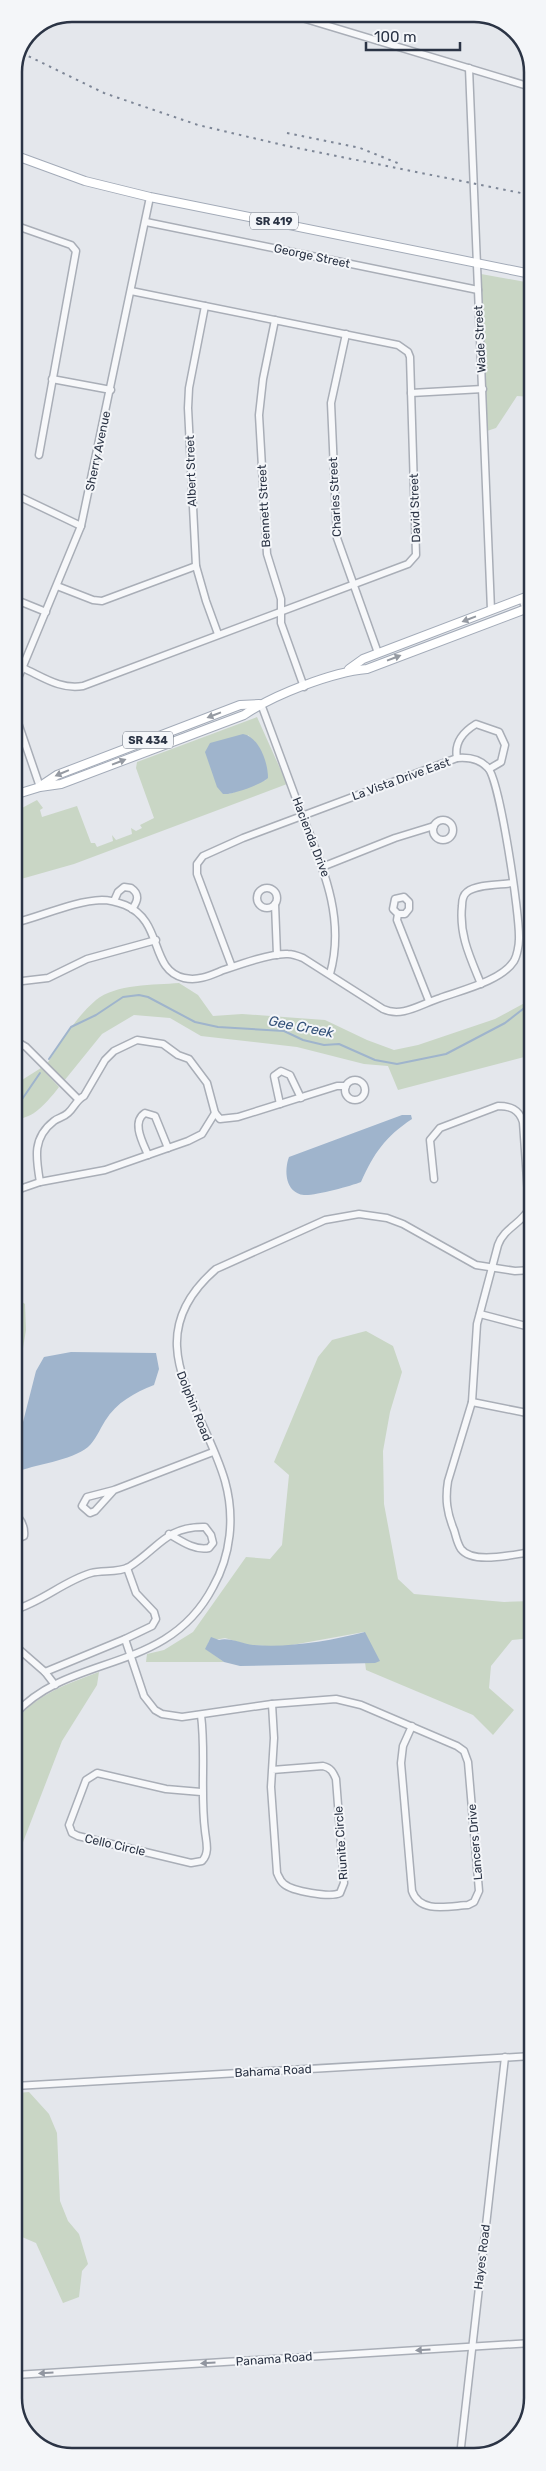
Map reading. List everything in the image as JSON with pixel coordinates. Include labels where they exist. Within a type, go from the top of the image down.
[{"type":"main road","name":"SR 419","points":[[22,158],[85,181],[150,197],[524,273]]},
{"type":"main road","name":"SR 434","points":[[22,793],[40,787],[61,784],[244,715],[261,704],[348,670],[363,659],[522,599]]},
{"type":"main road","name":"SR 434","points":[[348,670],[367,669],[524,610]]},
{"type":"street","points":[[318,23],[524,85]]},
{"type":"street","name":"Wade Street","points":[[469,68],[491,610]]},
{"type":"street","name":"Sherry Avenue","points":[[23,668],[81,526],[150,197]]},
{"type":"street","name":"George Street","points":[[146,222],[478,290]]},
{"type":"street","points":[[22,228],[70,245],[76,251],[39,455]]},
{"type":"street","name":"David Street","points":[[23,668],[62,686],[72,688],[408,564],[416,555],[410,356],[404,348],[398,345],[346,334],[131,291]]},
{"type":"street","name":"Albert Street","points":[[205,306],[191,379],[188,408],[196,566],[218,634]]},
{"type":"street","name":"Bennett Street","points":[[275,320],[263,379],[259,415],[267,554],[281,599],[281,623],[304,687]]},
{"type":"street","name":"Charles Street","points":[[346,334],[332,394],[331,413],[337,538],[378,653]]},
{"type":"street","points":[[52,379],[111,390]]},
{"type":"street","points":[[411,393],[483,389]]},
{"type":"street","points":[[22,498],[81,526]]},
{"type":"street","points":[[57,586],[93,600],[102,601],[196,566]]},
{"type":"street","points":[[22,602],[46,612]]},
{"type":"street","name":"Hacienda Drive","points":[[261,704],[330,886],[336,937],[335,955],[330,974]]},
{"type":"street","points":[[22,922],[79,904],[104,900],[114,901],[132,909],[148,924],[156,940],[163,963],[172,973],[180,976],[202,978],[232,967],[277,955],[288,954],[303,958],[389,1012],[405,1012],[429,1001],[481,984],[507,969],[515,960],[519,941],[513,883],[501,808],[489,769],[501,762],[505,745],[498,732],[476,724],[462,732],[456,747],[456,758]]},
{"type":"street","points":[[22,735],[40,787]]},
{"type":"street","name":"La Vista Drive East","points":[[232,967],[201,886],[197,864],[203,856],[302,815],[456,758],[480,761],[489,769]]},
{"type":"street","points":[[322,867],[395,838],[434,826]]},
{"type":"street","points":[[481,984],[462,938],[460,923],[463,900],[466,893],[474,888],[513,883]]},
{"type":"street","points":[[114,901],[118,892],[124,887],[131,888],[136,891],[138,898],[132,909]]},
{"type":"street","points":[[275,904],[277,955]]},
{"type":"street","points":[[398,914],[397,920],[429,1001]]},
{"type":"street","points":[[22,981],[48,978],[87,959],[156,940]]},
{"type":"street","points":[[40,1182],[35,1155],[45,1130],[55,1120],[69,1113],[78,1099],[84,1096],[92,1086],[105,1060],[114,1051],[137,1040],[163,1044],[178,1055],[189,1059],[208,1083],[216,1113],[220,1119],[229,1119],[337,1086],[346,1086]]},
{"type":"street","points":[[22,1045],[78,1099]]},
{"type":"street","points":[[280,1104],[276,1095],[274,1076],[281,1071],[290,1075],[301,1098]]},
{"type":"street","points":[[434,1179],[430,1140],[440,1128],[498,1106],[507,1106],[520,1115],[523,1122],[524,1136]]},
{"type":"street","points":[[148,1155],[138,1125],[140,1117],[145,1113],[155,1116],[168,1148]]},
{"type":"street","points":[[22,1189],[40,1182],[105,1170],[168,1148],[202,1134],[216,1113]]},
{"type":"street","name":"Dolphin Road","points":[[22,1706],[30,1699],[55,1685],[131,1657],[160,1644],[185,1625],[205,1602],[220,1574],[229,1540],[230,1513],[225,1481],[183,1383],[176,1347],[178,1324],[188,1299],[216,1269],[325,1220],[359,1214],[387,1218],[403,1224],[465,1259],[492,1268],[524,1270]]},
{"type":"street","points":[[524,1217],[501,1237],[492,1268],[475,1337],[472,1402],[446,1494],[449,1517],[461,1549],[469,1555],[478,1558],[524,1553]]},
{"type":"street","points":[[480,1314],[524,1325]]},
{"type":"street","points":[[472,1402],[524,1412]]},
{"type":"street","points":[[114,1490],[95,1511],[90,1513],[82,1506],[87,1497],[114,1490],[213,1452]]},
{"type":"street","points":[[22,1521],[25,1532],[22,1537]]},
{"type":"street","points":[[22,1608],[83,1576],[94,1572],[127,1568],[169,1534],[190,1528],[205,1527],[211,1535],[212,1543],[209,1548],[203,1549],[169,1534]]},
{"type":"street","points":[[45,1672],[152,1626],[156,1619],[154,1612],[136,1593],[127,1568]]},
{"type":"street","name":"Lancers Drive","points":[[125,1639],[140,1686],[155,1710],[172,1717],[202,1715],[272,1704],[336,1700],[361,1705],[412,1726],[457,1746],[467,1756],[478,1891],[474,1902],[468,1905],[429,1906],[416,1900],[412,1891],[401,1763],[403,1746],[412,1726]]},
{"type":"street","points":[[22,1652],[45,1672],[55,1685]]},
{"type":"street","name":"Riunite Circle","points":[[272,1704],[274,1738],[272,1770],[271,1795],[277,1873],[280,1879],[288,1886],[326,1896],[340,1893],[344,1883],[334,1773],[329,1768],[322,1766],[272,1770]]},
{"type":"street","name":"Cello Circle","points":[[201,1792],[166,1789],[97,1773],[86,1780],[69,1825],[72,1833],[78,1836],[197,1863],[205,1858],[207,1848],[201,1792],[205,1749],[202,1715]]},
{"type":"street","name":"Bahama Road","points":[[22,2086],[524,2056]]},
{"type":"street","name":"Hayes Road","points":[[461,2448],[504,2057]]},
{"type":"street","name":"Panama Road","points":[[22,2375],[524,2344]]},
{"type":"green space","points":[[481,274],[524,282],[524,396],[517,396],[496,428],[487,431]]},
{"type":"green space","points":[[257,717],[287,784],[74,864],[22,879],[22,808],[37,800],[43,808],[40,810],[42,817],[77,806],[91,843],[95,843],[97,847],[113,841],[112,835],[116,840],[132,834],[131,828],[136,831],[142,828],[140,825],[154,818],[136,768],[137,762]],"holes":[[[248,735],[258,746],[266,780],[229,794]]]},
{"type":"green space","points":[[179,983],[198,995],[213,1016],[242,1014],[325,1020],[367,1040],[394,1050],[418,1045],[495,1019],[524,1003],[524,1057],[398,1090],[388,1066],[364,1064],[297,1047],[201,1036],[170,1018],[134,1015],[102,1034],[64,1081],[47,1064],[75,1022],[96,1000],[104,995],[136,986]]},
{"type":"green space","points":[[41,1068],[59,1087],[34,1113],[22,1119],[22,1080]]},
{"type":"green space","points":[[22,1302],[25,1304],[26,1330],[22,1354]]},
{"type":"green space","points":[[366,1331],[393,1346],[402,1372],[390,1412],[383,1451],[384,1504],[398,1579],[414,1594],[504,1602],[524,1601],[524,1639],[512,1640],[491,1666],[489,1688],[514,1710],[493,1735],[473,1715],[366,1670],[365,1662],[375,1663],[364,1632],[281,1647],[248,1645],[225,1638],[209,1641],[206,1649],[224,1662],[146,1662],[147,1654],[164,1650],[193,1632],[246,1557],[270,1559],[282,1545],[289,1475],[274,1462],[318,1357],[332,1340]]},
{"type":"green space","points":[[99,1672],[97,1685],[62,1741],[22,1845],[22,1713],[43,1697]]},
{"type":"green space","points":[[29,2092],[49,2114],[57,2133],[60,2201],[68,2221],[79,2234],[88,2264],[82,2271],[79,2297],[63,2303],[36,2243],[22,2237],[22,2093]]},
{"type":"water","points":[[243,734],[254,740],[262,751],[268,778],[247,789],[223,794],[217,787],[205,752],[210,743]]},
{"type":"water","points":[[402,1115],[411,1115],[412,1119],[394,1132],[381,1146],[361,1182],[309,1195],[298,1193],[290,1186],[287,1174],[289,1157]]},
{"type":"water","points":[[71,1352],[156,1353],[159,1369],[154,1385],[133,1395],[115,1408],[88,1447],[72,1456],[22,1470],[22,1424],[36,1371],[44,1357]]},
{"type":"water","points":[[365,1632],[380,1661],[375,1663],[240,1666],[224,1662],[205,1649],[211,1637],[253,1645],[281,1646],[323,1641]]},
{"type":"waterway","name":"Gee Creek","points":[[49,1059],[71,1027],[96,1015],[123,997],[139,995],[148,997],[195,1022],[218,1027],[284,1031],[303,1040],[324,1045],[339,1044],[375,1060],[397,1064],[446,1054],[505,1023],[524,1008]]},
{"type":"waterway","name":"Gee Creek","points":[[22,1099],[40,1073]]},
{"type":"railway","points":[[25,55],[104,93],[198,125],[287,146],[524,194]]},
{"type":"railway","points":[[287,133],[360,148],[400,164]]}]
